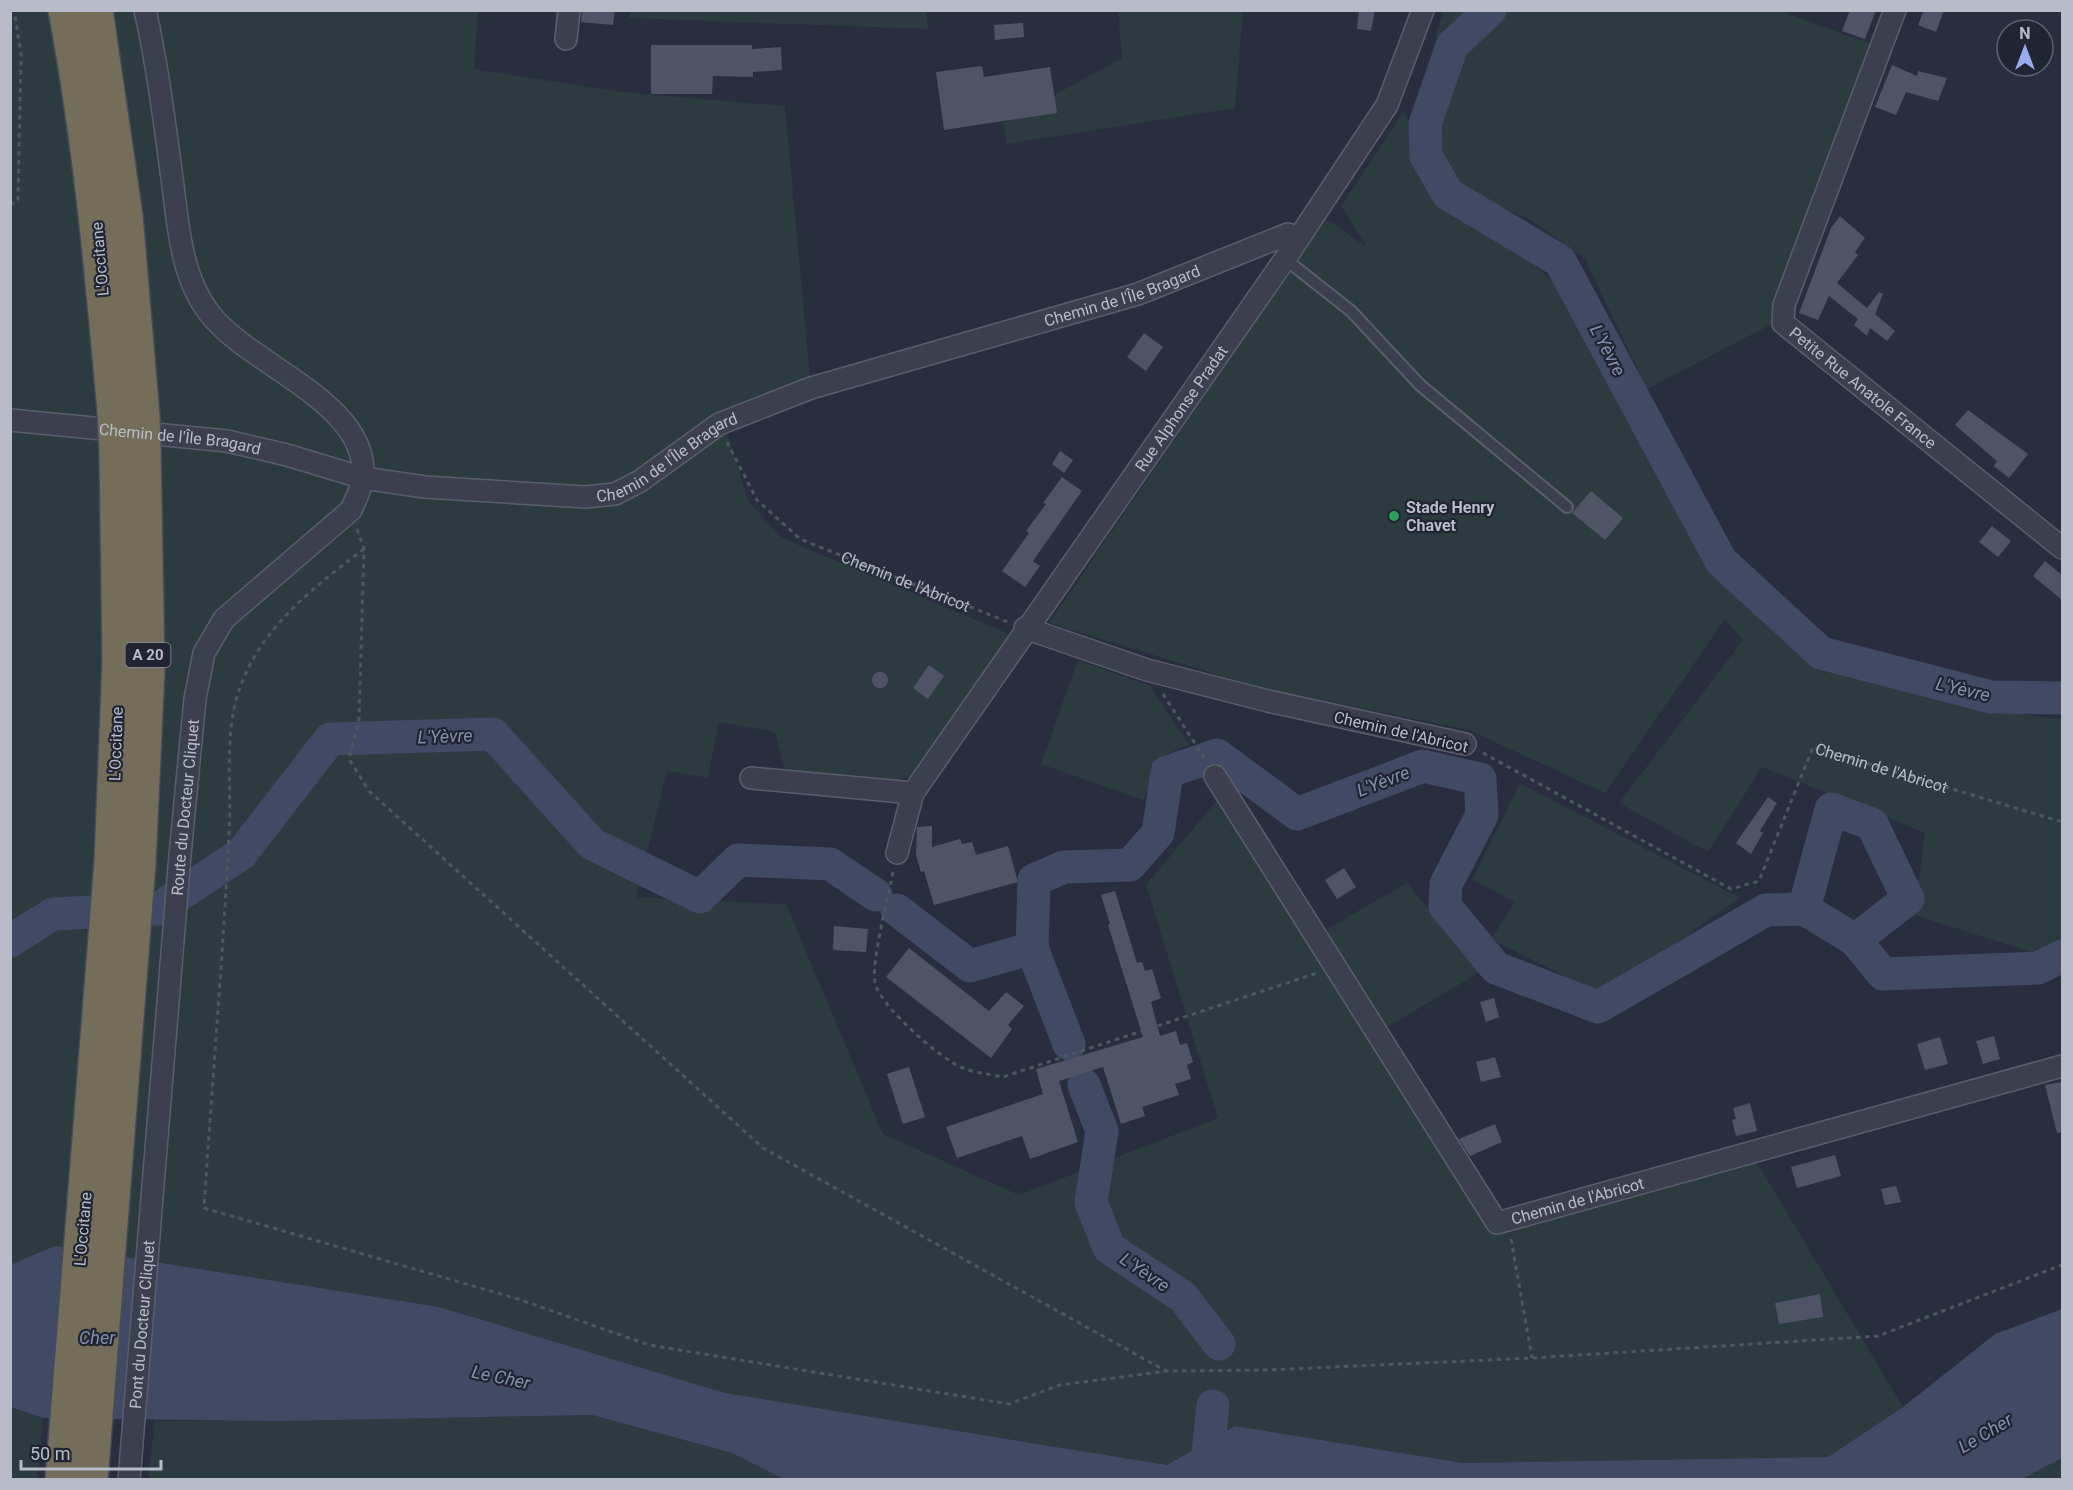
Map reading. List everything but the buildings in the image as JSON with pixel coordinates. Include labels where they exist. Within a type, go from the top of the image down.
[{"type":"highway","name":"L'Occitane","points":[[65,10],[80,89],[129,431]]},
{"type":"highway","name":"L'Occitane","points":[[91,1479],[100,1192],[125,863],[148,669],[129,431],[126,216],[96,10]]},
{"type":"highway","name":"L'Occitane","points":[[62,1479],[100,1192]]},
{"type":"street","points":[[145,10],[154,48],[182,245],[191,281],[209,314],[236,341],[341,418],[359,448],[363,478]]},
{"type":"street","points":[[566,39],[569,10]]},
{"type":"street","name":"Rue Alphonse Pradat","points":[[897,853],[913,793],[1025,628],[1285,259],[1387,105],[1423,10]]},
{"type":"street","name":"Petite Rue Anatole France","points":[[1895,10],[1784,305],[1783,323],[2062,548]]},
{"type":"street","name":"Chemin de l'Île Bragard","points":[[10,420],[227,441],[287,454],[363,478],[425,487],[585,497],[615,494],[640,481],[719,424],[811,388],[1138,294],[1288,234],[1297,240]]},
{"type":"street","name":"Route du Docteur Cliquet","points":[[151,1204],[195,699],[204,653],[224,618],[351,510],[363,478]]},
{"type":"street","name":"Chemin de l'Abricot","points":[[1025,628],[1148,670],[1268,701],[1465,744]]},
{"type":"street","name":"Chemin de l'Abricot","points":[[1215,776],[1497,1223],[2062,1066]]},
{"type":"street","points":[[751,778],[913,793]]},
{"type":"street","name":"Pont du Docteur Cliquet","points":[[129,1479],[151,1204]]},
{"type":"lane","points":[[1285,259],[1351,312],[1420,385],[1567,507]]},
{"type":"path","points":[[10,205],[18,200],[21,65],[14,10]]},
{"type":"path","name":"Chemin de l'Abricot","points":[[719,424],[757,500],[800,539],[1025,628]]},
{"type":"path","points":[[351,510],[364,549],[359,719],[349,759],[369,791],[763,1148],[1167,1371]]},
{"type":"path","points":[[364,549],[296,606],[258,648],[240,686],[231,731],[230,833],[204,1209],[518,1299],[649,1345],[1009,1404],[1060,1384],[1167,1371],[1267,1370],[1532,1358],[1878,1336],[2062,1265]]},
{"type":"path","points":[[1148,670],[1215,776]]},
{"type":"path","name":"Chemin de l'Abricot","points":[[1465,744],[1731,889],[1759,881],[1813,747],[2062,822]]},
{"type":"path","points":[[897,853],[874,969],[876,986],[903,1021],[923,1040],[962,1068],[1003,1077],[1335,967]]},
{"type":"path","points":[[1507,1219],[1532,1358]]},
{"type":"shaded area","points":[[630,10],[926,11],[928,29],[629,18]]},
{"type":"shaded area","points":[[1777,10],[1874,45],[1770,325],[1647,389],[1585,259],[1531,220],[1457,189],[1445,169],[1438,130],[1455,87],[1436,34],[1444,11]]},
{"type":"shaded area","points":[[11,11],[478,11],[474,69],[622,92],[785,106],[810,377],[721,411],[748,501],[782,538],[1014,636],[915,774],[877,788],[787,777],[775,732],[719,722],[708,778],[667,771],[636,897],[786,904],[883,1134],[1019,1195],[1218,1118],[1146,885],[1228,787],[1496,1220],[1747,1146],[1903,1407],[1828,1457],[1463,1463],[1235,1426],[1167,1465],[724,1393],[439,1307],[55,1246],[11,1265]]},
{"type":"shaded area","points":[[1118,11],[1243,11],[1235,108],[1007,144],[1003,123],[1122,58]]},
{"type":"shaded area","name":"Stade Henry Chavet","points":[[1404,111],[1441,195],[1515,246],[1566,295],[1717,572],[1792,644],[1842,672],[1986,708],[2054,719],[2062,718],[2062,949],[2047,957],[1914,915],[1925,833],[1762,767],[1708,852],[1619,803],[1743,640],[1725,619],[1605,793],[1469,730],[1258,687],[1049,623],[1326,219],[1367,247],[1341,206]]},
{"type":"shaded area","points":[[1078,660],[1150,686],[1189,745],[1164,755],[1143,800],[1041,764]]},
{"type":"shaded area","points":[[1520,783],[1740,898],[1602,995],[1491,939],[1515,902],[1472,880]]},
{"type":"shaded area","points":[[1407,883],[1480,972],[1384,1029],[1325,930]]},
{"type":"shaded area","points":[[10,1407],[43,1418],[38,1479],[11,1479]]},
{"type":"shaded area","points":[[592,1415],[732,1453],[786,1479],[148,1480],[155,1421]]},
{"type":"shaded area","points":[[2062,1458],[2062,1479],[2020,1479]]},
{"type":"water","name":"Cher","points":[[55,1246],[439,1307],[725,1393],[1167,1465],[1235,1426],[1463,1463],[1828,1457],[1903,1407],[1995,1334],[2062,1309],[2062,1458],[2020,1480],[786,1480],[732,1453],[592,1415],[280,1421],[43,1418],[11,1407],[10,1265]]},
{"type":"waterway","name":"L'Yèvre","points":[[1490,10],[1452,46],[1425,124],[1426,156],[1448,194],[1560,261],[1721,561],[1821,653],[1991,697],[2062,698]]},
{"type":"waterway","name":"L'Yèvre","points":[[10,941],[53,914],[158,909],[241,854],[330,739],[493,734],[592,844],[700,897],[738,860],[830,864],[876,895]]},
{"type":"waterway","name":"L'Yèvre","points":[[1069,1044],[1032,948],[1034,880],[1064,867],[1130,865],[1158,833],[1167,772],[1217,755],[1297,814],[1423,766],[1480,779],[1482,815],[1446,884],[1445,906],[1496,968],[1598,1007],[1766,910],[1804,909],[1855,940],[1883,974],[2038,968],[2062,956]]},
{"type":"waterway","name":"L'Yèvre","points":[[1804,909],[1831,809],[1872,824],[1908,899],[1855,940]]},
{"type":"waterway","name":"L'Yèvre","points":[[897,910],[970,966],[1032,948]]},
{"type":"waterway","name":"L'Yèvre","points":[[1084,1085],[1102,1131],[1091,1202],[1109,1248],[1183,1297],[1219,1344]]},
{"type":"waterway","name":"L'Yèvre","points":[[1205,1480],[1213,1406]]},
{"type":"place","name":"Stade Henry Chavet","points":[[1394,516]]},
{"type":"water label","name":"Le Cher","points":[[501,1377]]},
{"type":"water label","name":"Le Cher","points":[[1985,1433]]}]
